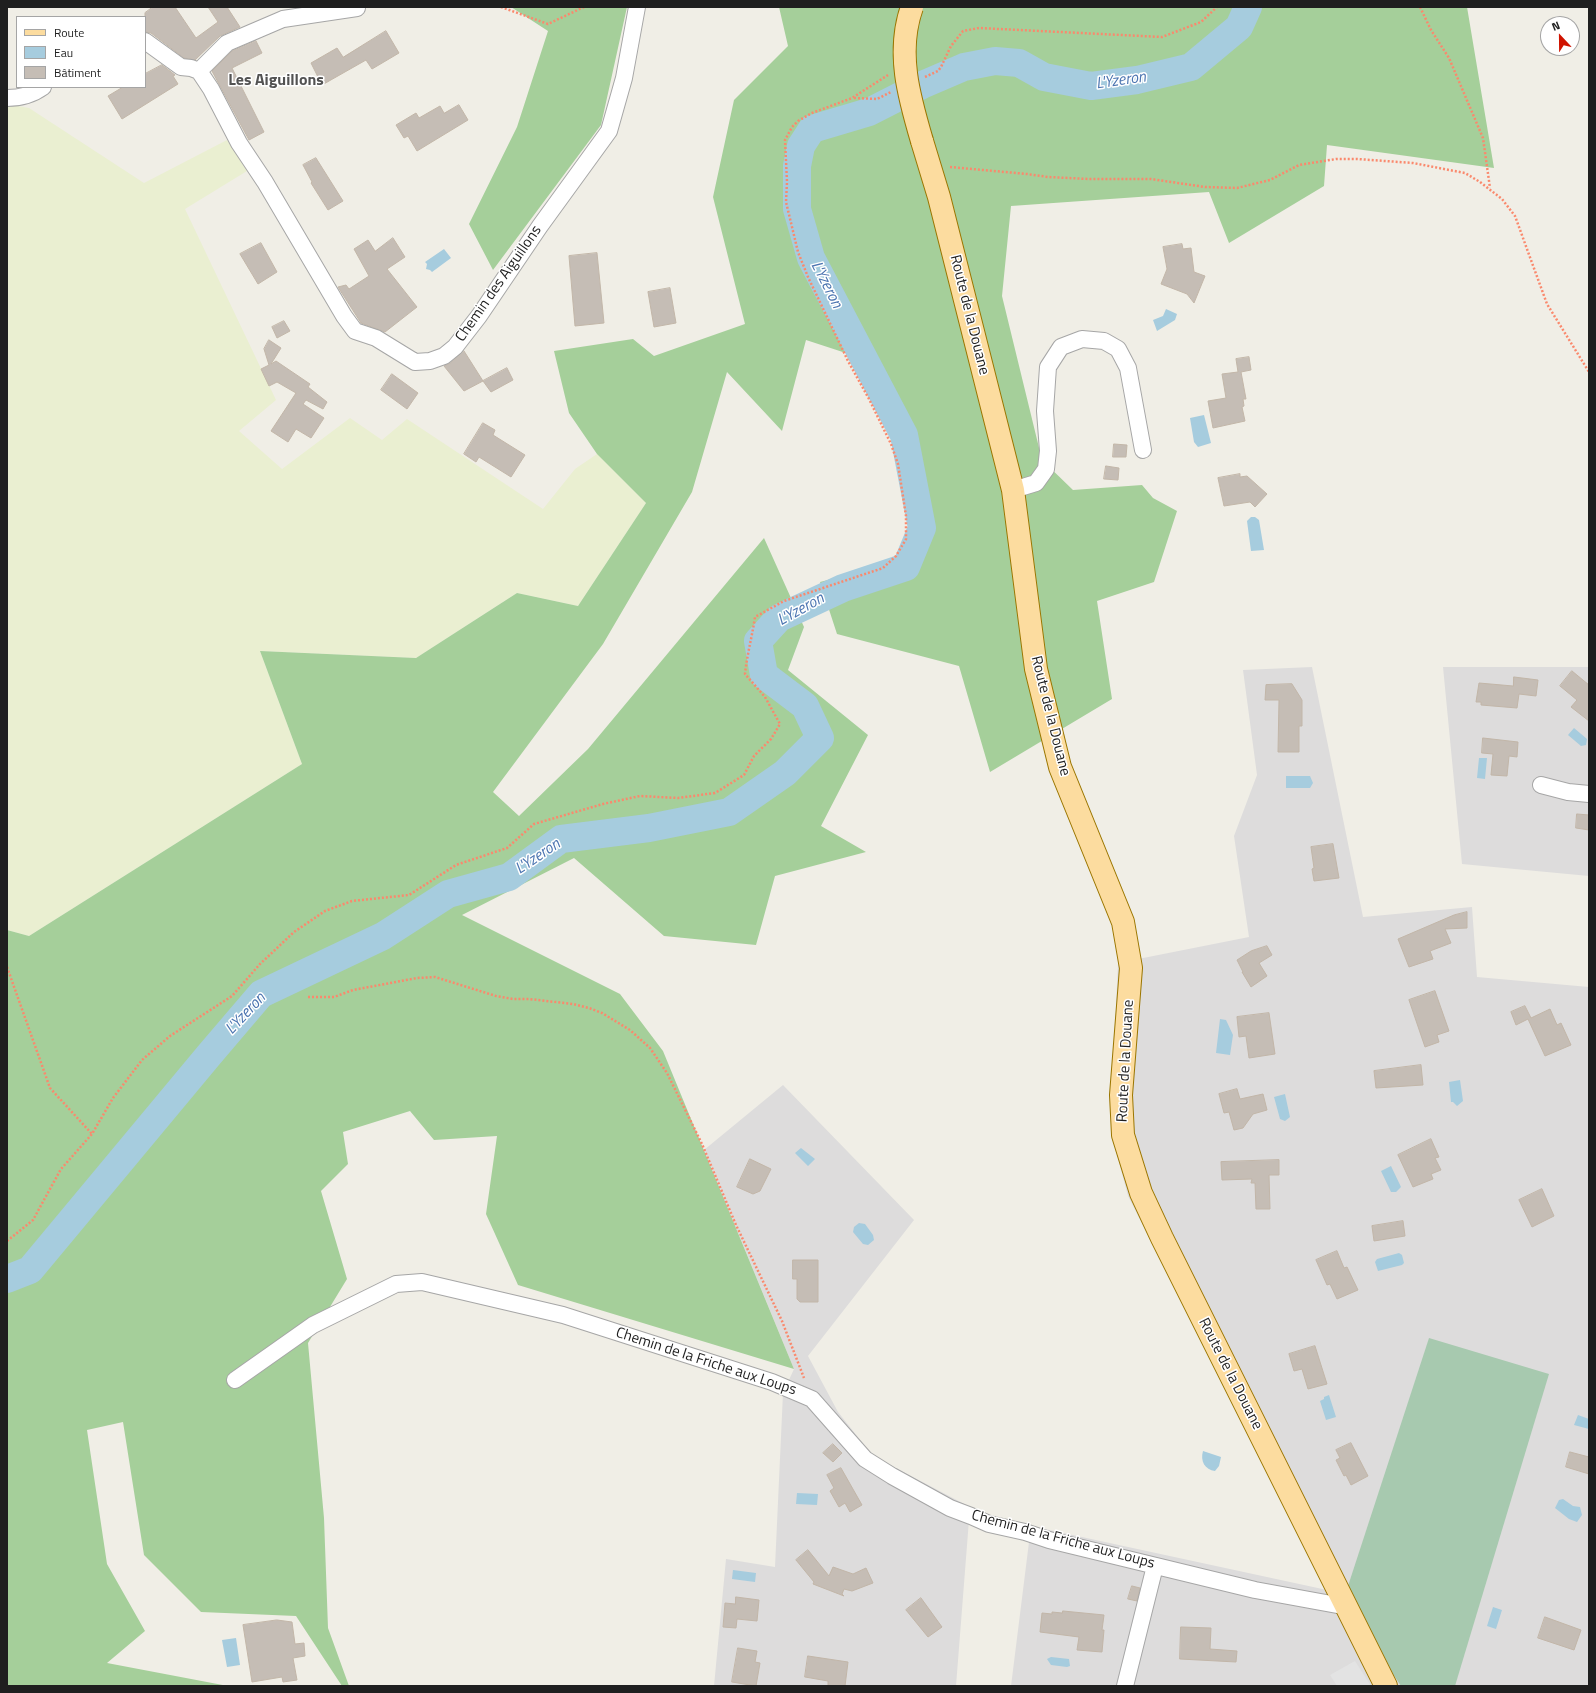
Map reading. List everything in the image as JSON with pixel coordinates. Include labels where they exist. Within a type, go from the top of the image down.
[{"type":"main road","name":"Route de la Douane","points":[[912,7],[904,40],[904,64],[914,111],[1014,490],[1036,669],[1060,768],[1123,922],[1131,968],[1121,1095],[1123,1135],[1141,1193],[1162,1238],[1348,1607],[1386,1686]]},
{"type":"street","name":"Chemin des Aiguillons","points":[[199,71],[239,142],[265,182],[344,316],[355,331],[376,338],[415,362],[430,361],[444,356],[455,348],[479,316],[608,130],[624,78],[637,7]]},
{"type":"street","points":[[146,42],[181,67],[199,71],[227,43],[283,19],[356,8]]},
{"type":"street","points":[[7,98],[18,98],[33,94],[42,88]]},
{"type":"street","points":[[1014,490],[1036,483],[1046,469],[1048,451],[1045,411],[1048,367],[1061,347],[1082,339],[1104,341],[1118,349],[1128,368],[1143,450]]},
{"type":"street","points":[[1541,785],[1568,792],[1589,794]]},
{"type":"street","name":"Chemin de la Friche aux Loups","points":[[235,1380],[313,1325],[396,1284],[422,1282],[563,1316],[772,1382],[812,1399],[865,1459],[892,1476],[950,1508],[989,1524],[1155,1566],[1220,1580],[1255,1590],[1348,1607]]},
{"type":"street","points":[[1125,1686],[1155,1566]]},
{"type":"path","points":[[501,7],[548,24],[584,7]]},
{"type":"path","points":[[920,79],[938,71],[951,46],[963,31],[978,28],[1162,37],[1201,22],[1217,7]]},
{"type":"path","points":[[1420,7],[1431,30],[1449,58],[1483,138],[1490,189]]},
{"type":"path","points":[[7,1241],[33,1220],[61,1169],[92,1134],[113,1098],[142,1060],[170,1036],[232,996],[260,964],[294,932],[325,911],[352,901],[409,895],[456,865],[507,848],[534,824],[603,804],[640,796],[678,798],[715,793],[744,774],[754,756],[771,738],[780,724],[765,697],[745,674],[747,651],[753,634],[754,617],[784,601],[882,568],[896,556],[906,539],[906,516],[898,464],[891,444],[848,361],[808,277],[798,252],[786,202],[787,182],[785,140],[792,127],[798,121],[812,113],[852,98],[888,75],[896,75]]},
{"type":"path","points":[[852,98],[877,99],[898,89]]},
{"type":"path","points":[[930,167],[1027,174],[1048,177],[1088,179],[1151,179],[1205,186],[1237,188],[1270,180],[1299,165],[1336,159],[1413,163],[1465,173],[1490,189],[1502,199],[1515,216],[1547,304],[1589,372]]},
{"type":"path","points":[[7,967],[50,1088],[92,1134]]},
{"type":"path","points":[[308,997],[334,996],[353,990],[417,978],[435,977],[496,996],[573,1004],[589,1008],[602,1013],[630,1030],[650,1048],[667,1073],[679,1097],[702,1144],[736,1225],[782,1321],[812,1399]]},
{"type":"shaded area","points":[[1312,667],[1363,917],[1472,907],[1477,977],[1589,987],[1589,1686],[1011,1686],[1031,1526],[1327,1590],[1128,1196],[1112,1136],[1112,1093],[1118,963],[1249,937],[1234,836],[1257,775],[1243,670]]},
{"type":"shaded area","points":[[1443,667],[1589,667],[1589,876],[1462,864]]},
{"type":"shaded area","points":[[783,1085],[914,1220],[808,1356],[838,1412],[873,1456],[970,1507],[956,1686],[714,1686],[726,1559],[775,1567],[783,1393],[794,1369],[704,1150]]},
{"type":"shaded area","points":[[1355,1661],[1371,1686],[1337,1686],[1330,1675]]},
{"type":"green space","points":[[511,7],[627,7],[601,125],[493,270],[469,224],[517,127],[548,31]]},
{"type":"green space","points":[[779,7],[1467,7],[1494,168],[1327,145],[1324,186],[1229,243],[1209,192],[1011,206],[1002,296],[1042,460],[1073,490],[1142,485],[1153,498],[1177,511],[1154,582],[1097,601],[1112,699],[990,772],[959,666],[837,634],[820,582],[900,561],[915,528],[897,442],[855,356],[806,340],[782,431],[727,372],[692,492],[603,644],[493,792],[519,816],[588,749],[764,538],[804,627],[788,670],[868,735],[821,826],[866,852],[775,876],[756,945],[664,936],[574,858],[462,915],[620,994],[663,1051],[794,1369],[518,1285],[486,1214],[497,1136],[434,1140],[410,1111],[343,1132],[348,1164],[321,1191],[347,1279],[308,1343],[324,1518],[328,1628],[349,1686],[342,1686],[296,1616],[201,1612],[144,1555],[123,1422],[87,1430],[107,1564],[145,1631],[107,1663],[228,1686],[7,1686],[7,930],[29,936],[302,764],[260,651],[416,658],[517,593],[578,606],[646,503],[597,454],[569,413],[554,351],[633,339],[654,356],[745,324],[713,197],[734,100],[788,46]]},
{"type":"green space","points":[[7,104],[29,108],[144,183],[227,140],[247,171],[185,209],[276,400],[239,431],[282,469],[350,418],[382,440],[407,419],[543,509],[575,469],[597,454],[646,503],[578,606],[517,593],[416,658],[260,651],[302,764],[29,936],[7,930]]},
{"type":"green space","points":[[1429,1338],[1549,1374],[1455,1686],[1401,1686],[1393,1674],[1348,1586]]},
{"type":"water","points":[[444,249],[451,258],[432,272],[426,269],[427,264],[425,262]]},
{"type":"water","points":[[1166,309],[1177,314],[1175,320],[1157,331],[1153,320],[1163,316]]},
{"type":"water","points":[[1204,415],[1211,443],[1198,447],[1194,442],[1190,418]]},
{"type":"water","points":[[1251,517],[1255,517],[1259,520],[1264,550],[1251,551],[1247,521]]},
{"type":"water","points":[[1574,728],[1587,739],[1586,745],[1581,746],[1568,735]]},
{"type":"water","points":[[1479,758],[1487,758],[1485,779],[1477,778]]},
{"type":"water","points":[[1286,776],[1310,776],[1313,783],[1310,788],[1286,788]]},
{"type":"water","points":[[1220,1019],[1226,1020],[1233,1035],[1230,1055],[1216,1053]]},
{"type":"water","points":[[1460,1080],[1463,1101],[1457,1106],[1451,1102],[1449,1082]]},
{"type":"water","points":[[1285,1094],[1290,1117],[1285,1121],[1280,1119],[1274,1097]]},
{"type":"water","points":[[801,1148],[815,1159],[808,1166],[795,1153]]},
{"type":"water","points":[[1391,1166],[1401,1187],[1396,1192],[1391,1192],[1381,1171]]},
{"type":"water","points":[[859,1223],[865,1224],[873,1235],[874,1240],[868,1245],[863,1244],[853,1232],[854,1227]]},
{"type":"water","points":[[1399,1253],[1402,1255],[1404,1263],[1402,1265],[1378,1271],[1375,1262],[1377,1259]]},
{"type":"water","points":[[1329,1395],[1336,1417],[1326,1420],[1320,1401]]},
{"type":"water","points":[[1578,1415],[1589,1419],[1589,1429],[1574,1425]]},
{"type":"water","points":[[1203,1451],[1221,1457],[1219,1466],[1215,1471],[1208,1469],[1204,1464],[1202,1458]]},
{"type":"water","points":[[797,1493],[818,1494],[817,1505],[796,1504]]},
{"type":"water","points":[[1563,1499],[1573,1506],[1580,1507],[1582,1515],[1577,1522],[1569,1519],[1555,1508],[1559,1500]]},
{"type":"water","points":[[733,1570],[756,1573],[755,1582],[732,1579]]},
{"type":"water","points":[[1493,1607],[1502,1610],[1496,1629],[1487,1626]]},
{"type":"water","points":[[236,1638],[240,1665],[227,1667],[222,1640]]},
{"type":"water","points":[[1051,1657],[1069,1659],[1070,1666],[1051,1665],[1047,1659]]},
{"type":"building","points":[[153,7],[175,7],[196,38],[218,22],[208,7],[227,7],[240,27],[220,36],[195,60],[184,58],[151,33],[146,32],[145,13]]},
{"type":"building","points":[[386,31],[399,53],[372,69],[366,60],[322,85],[311,63],[337,48],[343,57]]},
{"type":"building","points":[[256,41],[262,53],[232,68],[264,132],[249,140],[212,71],[232,51]]},
{"type":"building","points":[[162,65],[175,75],[173,76],[178,84],[122,119],[108,96],[121,88],[146,88],[146,73]]},
{"type":"building","points":[[459,105],[468,120],[417,151],[408,136],[404,138],[396,125],[416,113],[419,118],[440,106],[444,113]]},
{"type":"building","points":[[316,158],[343,201],[328,210],[311,183],[312,182],[303,165]]},
{"type":"building","points":[[393,238],[405,257],[387,269],[417,307],[385,332],[361,323],[338,287],[346,285],[349,289],[369,276],[354,249],[368,240],[375,251]]},
{"type":"building","points":[[261,243],[277,272],[258,284],[240,254]]},
{"type":"building","points":[[1182,244],[1183,249],[1191,248],[1194,272],[1205,276],[1194,303],[1187,294],[1161,284],[1167,269],[1163,247]]},
{"type":"building","points":[[597,253],[604,323],[575,326],[569,256]]},
{"type":"building","points":[[670,288],[676,323],[654,327],[648,292]]},
{"type":"building","points":[[284,321],[290,331],[277,338],[272,327]]},
{"type":"building","points":[[269,340],[281,348],[271,364],[276,361],[310,384],[308,387],[327,402],[323,409],[306,400],[303,404],[324,418],[311,438],[296,429],[288,442],[271,431],[296,393],[277,382],[269,386],[261,369],[269,365],[264,349]]},
{"type":"building","points":[[464,351],[483,381],[464,391],[444,366]]},
{"type":"building","points":[[1249,357],[1251,370],[1241,372],[1246,399],[1243,399],[1244,406],[1242,407],[1245,421],[1213,428],[1208,401],[1226,398],[1222,374],[1238,372],[1236,359]]},
{"type":"building","points":[[507,368],[513,380],[491,392],[483,381]]},
{"type":"building","points":[[392,374],[418,393],[407,409],[381,390]]},
{"type":"building","points":[[483,423],[495,430],[493,435],[525,455],[511,477],[479,457],[476,462],[464,454]]},
{"type":"building","points":[[1114,444],[1127,445],[1126,457],[1113,457]]},
{"type":"building","points":[[1106,466],[1119,468],[1118,480],[1104,479]]},
{"type":"building","points":[[1240,474],[1240,477],[1247,476],[1267,494],[1255,507],[1250,502],[1224,506],[1218,478]]},
{"type":"building","points":[[1572,671],[1589,685],[1589,721],[1571,707],[1577,700],[1560,686]]},
{"type":"building","points":[[1514,677],[1538,680],[1536,696],[1519,694],[1517,708],[1481,705],[1481,702],[1476,702],[1479,683],[1513,686]]},
{"type":"building","points":[[1292,684],[1302,700],[1302,726],[1299,726],[1299,752],[1278,752],[1279,700],[1265,700],[1266,685]]},
{"type":"building","points":[[1483,738],[1518,742],[1517,757],[1509,756],[1507,776],[1491,775],[1493,754],[1482,753]]},
{"type":"building","points":[[1577,814],[1589,815],[1589,830],[1576,828]]},
{"type":"building","points":[[1333,844],[1339,878],[1314,881],[1311,847]]},
{"type":"building","points":[[1467,912],[1467,928],[1445,929],[1451,943],[1430,951],[1433,959],[1409,967],[1398,939],[1454,915]]},
{"type":"building","points":[[1267,946],[1272,955],[1259,963],[1267,976],[1251,987],[1237,960],[1251,951]]},
{"type":"building","points":[[1435,991],[1449,1031],[1437,1035],[1439,1042],[1425,1047],[1409,1000]]},
{"type":"building","points":[[1525,1006],[1531,1018],[1550,1009],[1557,1025],[1561,1023],[1571,1045],[1545,1056],[1528,1019],[1516,1025],[1511,1012]]},
{"type":"building","points":[[1269,1013],[1275,1054],[1249,1058],[1246,1036],[1239,1037],[1237,1017]]},
{"type":"building","points":[[1421,1065],[1423,1085],[1376,1088],[1374,1071]]},
{"type":"building","points":[[1237,1089],[1240,1099],[1263,1094],[1267,1110],[1253,1114],[1243,1128],[1234,1130],[1229,1112],[1224,1113],[1219,1094]]},
{"type":"building","points":[[1431,1139],[1439,1157],[1435,1158],[1441,1170],[1431,1174],[1433,1179],[1413,1187],[1398,1155]]},
{"type":"building","points":[[750,1159],[771,1169],[760,1191],[753,1194],[737,1187]]},
{"type":"building","points":[[1279,1160],[1279,1175],[1269,1175],[1270,1209],[1256,1209],[1255,1183],[1251,1183],[1252,1179],[1222,1180],[1221,1162]]},
{"type":"building","points":[[1542,1189],[1554,1216],[1532,1227],[1519,1200]]},
{"type":"building","points":[[1403,1221],[1405,1236],[1374,1241],[1372,1226]]},
{"type":"building","points":[[1337,1251],[1344,1268],[1347,1267],[1358,1290],[1337,1299],[1330,1284],[1327,1285],[1316,1260]]},
{"type":"building","points":[[793,1260],[818,1260],[818,1302],[800,1302],[797,1299],[797,1279],[793,1279]]},
{"type":"building","points":[[1315,1346],[1327,1384],[1308,1389],[1302,1369],[1294,1371],[1289,1354]]},
{"type":"building","points":[[1351,1443],[1368,1476],[1351,1485],[1346,1475],[1344,1476],[1336,1460],[1340,1458],[1336,1450]]},
{"type":"building","points":[[833,1444],[842,1453],[833,1462],[823,1453]]},
{"type":"building","points":[[1570,1452],[1589,1457],[1589,1474],[1566,1467]]},
{"type":"building","points":[[841,1468],[862,1505],[850,1512],[845,1503],[839,1507],[830,1491],[834,1488],[827,1475]]},
{"type":"building","points":[[808,1550],[829,1576],[833,1567],[853,1574],[866,1568],[873,1583],[852,1591],[844,1589],[842,1594],[844,1596],[813,1584],[814,1582],[796,1560]]},
{"type":"building","points":[[1132,1586],[1140,1588],[1137,1601],[1128,1599]]},
{"type":"building","points":[[736,1597],[759,1600],[757,1621],[737,1619],[736,1628],[723,1627],[725,1603],[735,1604]]},
{"type":"building","points":[[921,1598],[942,1627],[928,1637],[906,1610]]},
{"type":"building","points":[[1063,1611],[1104,1615],[1102,1652],[1077,1650],[1079,1637],[1040,1632],[1042,1613],[1052,1614],[1052,1612],[1062,1613]]},
{"type":"building","points":[[1545,1617],[1581,1630],[1574,1650],[1538,1638]]},
{"type":"building","points":[[277,1620],[292,1622],[295,1644],[304,1643],[305,1656],[293,1658],[297,1680],[283,1682],[282,1677],[252,1682],[243,1625]]},
{"type":"building","points":[[1181,1627],[1211,1628],[1210,1649],[1237,1651],[1236,1662],[1180,1659]]},
{"type":"building","points":[[738,1648],[757,1651],[755,1662],[760,1663],[756,1686],[732,1682]]},
{"type":"building","points":[[808,1656],[848,1662],[845,1686],[828,1686],[828,1681],[805,1677]]},
{"type":"waterway","name":"L'Yzeron","points":[[7,1279],[30,1270],[261,994],[383,936],[448,894],[509,877],[561,839],[649,828],[729,812],[785,773],[820,738],[805,706],[764,675],[758,641],[779,618],[843,588],[906,567],[922,528],[904,435],[811,258],[797,209],[797,166],[801,146],[812,129],[869,112],[922,85],[964,67],[995,61],[1019,63],[1044,77],[1091,86],[1137,80],[1191,67],[1239,27],[1248,7]]},
{"type":"district","name":"Les Aiguillons","points":[[276,81]]}]
